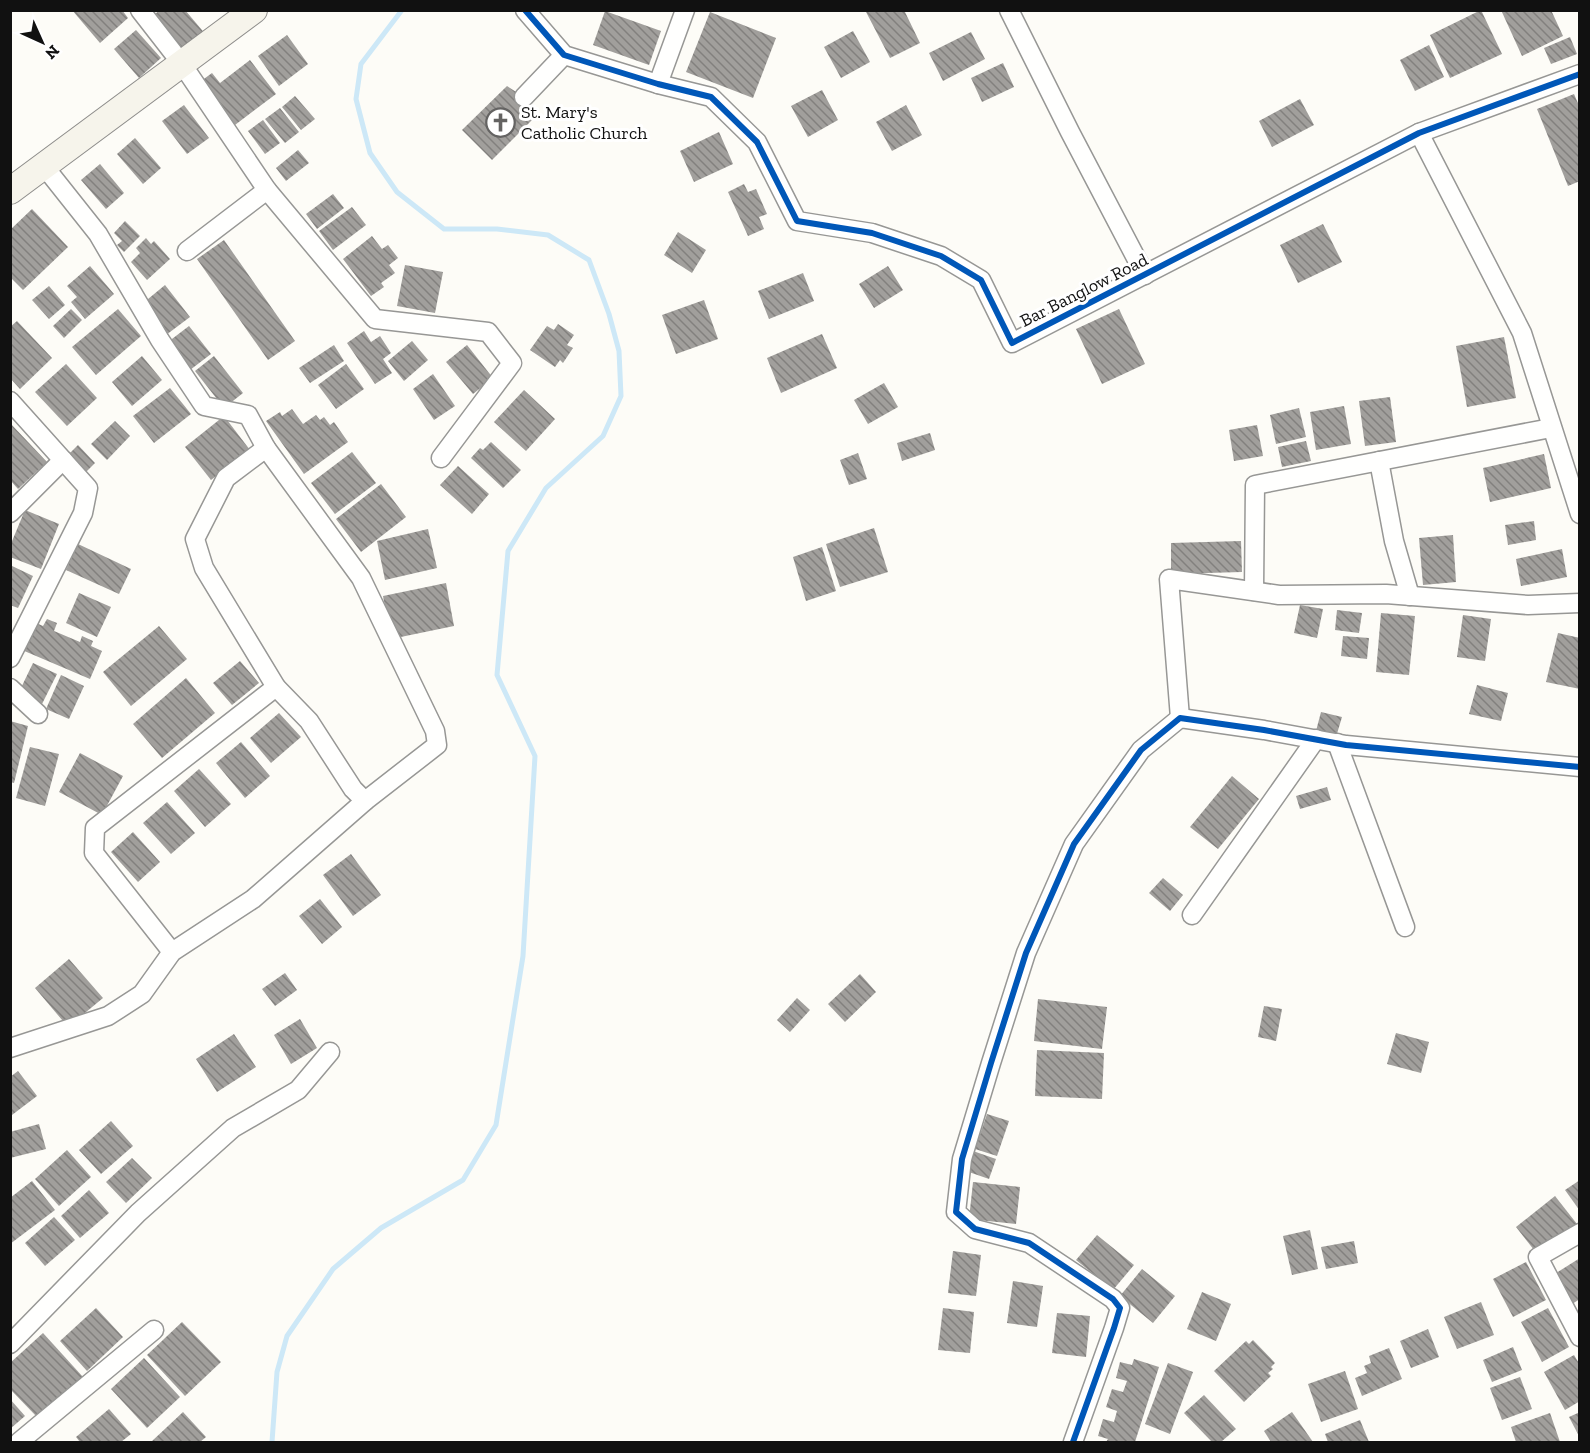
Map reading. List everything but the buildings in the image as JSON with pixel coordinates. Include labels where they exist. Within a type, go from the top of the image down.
[{"type":"street","points":[[140,10],[182,64],[267,190],[375,319],[488,332],[512,363],[441,458]]},
{"type":"street","points":[[10,191],[254,10]]},
{"type":"street","points":[[524,97],[564,55],[525,10]]},
{"type":"street","points":[[658,84],[685,10]]},
{"type":"street","points":[[1009,10],[1070,132],[1146,275]]},
{"type":"street","name":"Bar Banglow Road","points":[[564,55],[658,84],[711,97],[757,142],[797,221],[872,233],[941,256],[981,280],[1012,343],[1419,133],[1580,74]]},
{"type":"street","points":[[1419,133],[1522,333],[1580,514]]},
{"type":"street","points":[[10,1048],[108,1016],[142,994],[172,952],[253,899],[365,801],[437,745],[435,731],[361,579],[266,448],[248,415],[204,406],[160,340],[98,234],[45,166]]},
{"type":"street","points":[[187,251],[267,190]]},
{"type":"street","points":[[10,401],[88,488],[84,513],[10,658]]},
{"type":"street","points":[[1254,591],[1255,485],[1551,428]]},
{"type":"street","points":[[266,448],[226,478],[195,539],[204,568],[276,687],[309,721],[353,789],[365,801]]},
{"type":"street","points":[[10,513],[63,460]]},
{"type":"street","points":[[1378,461],[1394,541],[1410,596]]},
{"type":"street","points":[[1180,718],[1170,579],[1279,595],[1386,594],[1528,605],[1580,603]]},
{"type":"street","points":[[172,952],[94,853],[96,828],[276,687]]},
{"type":"street","points":[[10,688],[38,714]]},
{"type":"street","points":[[1073,1443],[1120,1308],[1113,1299],[1029,1243],[975,1229],[957,1212],[962,1160],[1026,953],[1074,844],[1141,750],[1180,718],[1337,743],[1580,767]]},
{"type":"street","points":[[1192,915],[1316,739]]},
{"type":"street","points":[[1337,743],[1405,927]]},
{"type":"street","points":[[10,1344],[138,1213],[233,1128],[298,1090],[330,1052]]},
{"type":"street","points":[[1580,1233],[1538,1257],[1580,1337]]},
{"type":"street","points":[[19,1443],[154,1330]]},
{"type":"waterway","points":[[272,1442],[277,1372],[287,1336],[333,1269],[381,1228],[463,1180],[496,1125],[523,956],[535,756],[497,675],[508,551],[546,488],[603,436],[621,396],[619,351],[609,314],[589,260],[548,235],[497,229],[444,229],[397,192],[370,153],[356,99],[361,64],[402,10]]},
{"type":"cycle path","points":[[525,10],[564,55],[658,84],[711,97],[757,142],[797,221],[872,233],[941,256],[981,280],[1012,343],[1419,133],[1580,74]]},
{"type":"cycle path","points":[[1073,1442],[1120,1308],[1113,1299],[1029,1243],[975,1229],[956,1212],[962,1159],[1026,953],[1074,844],[1141,750],[1180,718],[1346,745],[1580,767]]},
{"type":"place","name":"St. Mary's Catholic Church","points":[[500,122]]}]
